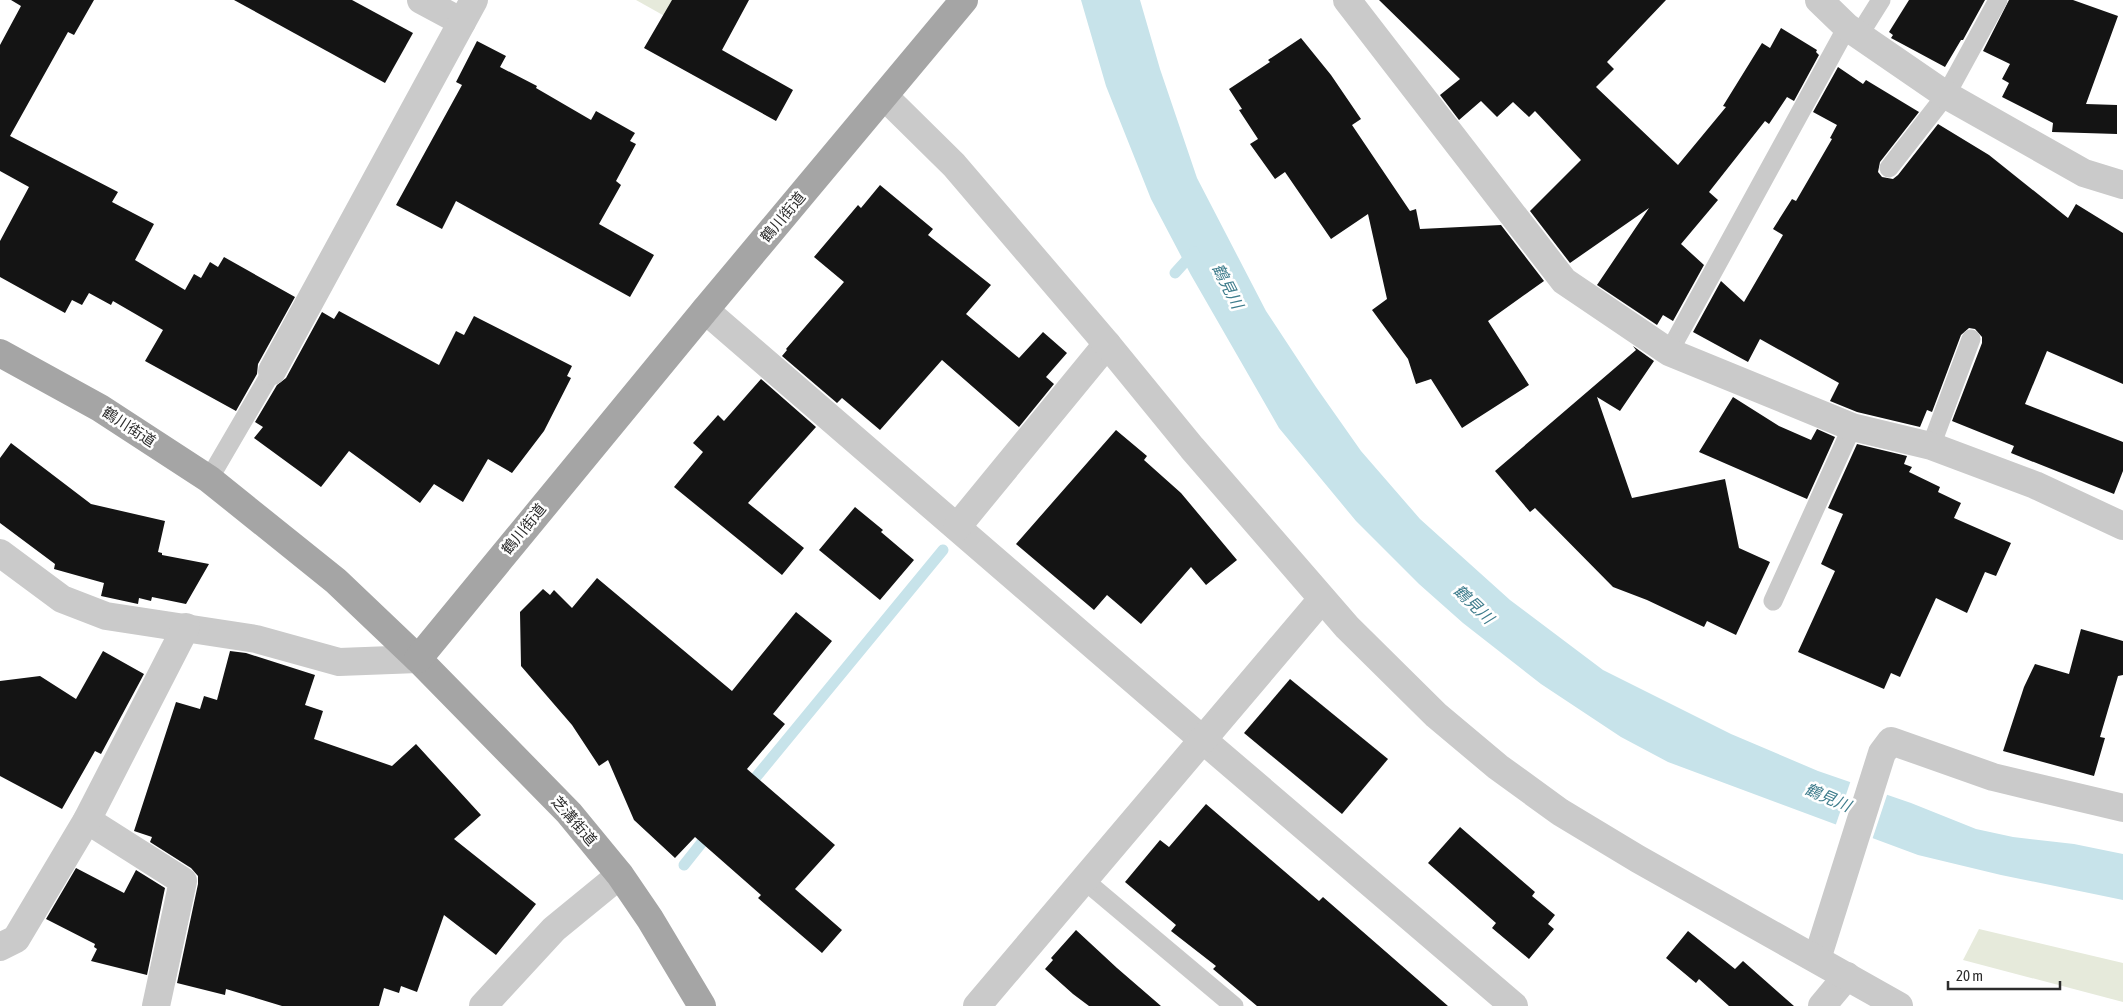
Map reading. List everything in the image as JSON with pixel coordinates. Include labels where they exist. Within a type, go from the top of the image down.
[{"type":"main road","name":"鶴川街道","points":[[0,353],[100,408],[209,479],[336,582],[418,659],[705,310],[964,0]]},
{"type":"main road","name":"芝溝街道","points":[[418,659],[569,813],[620,875],[650,919],[702,1006]]},
{"type":"street","points":[[272,370],[468,11],[421,0]]},
{"type":"street","points":[[1347,0],[1564,281],[1669,352],[1852,427],[1931,446],[2035,485],[2123,526]]},
{"type":"street","points":[[1819,0],[1853,31],[1946,95],[2084,173],[2123,185]]},
{"type":"street","points":[[884,96],[954,165],[1322,599],[1348,628],[1436,715],[1498,767],[1560,812],[1638,859],[1898,1006]]},
{"type":"street","points":[[705,310],[1514,1006]]},
{"type":"street","points":[[957,527],[1106,344]]},
{"type":"street","points":[[0,553],[62,599],[106,616],[256,639],[339,662],[418,659]]},
{"type":"street","points":[[978,1006],[1322,599]]},
{"type":"street","points":[[0,947],[16,939],[87,820],[186,627]]},
{"type":"street","points":[[1816,959],[1846,870],[1882,752],[1891,741],[1993,777],[2123,808]]},
{"type":"street","points":[[87,820],[183,881],[156,1006]]},
{"type":"street","points":[[483,1006],[554,929],[620,875]]},
{"type":"street","points":[[1822,1006],[1847,976]]},
{"type":"lane","points":[[1669,352],[1853,31],[1881,0]]},
{"type":"lane","points":[[1889,168],[1946,95],[1998,0]]},
{"type":"lane","points":[[1931,446],[1970,339]]},
{"type":"lane","points":[[209,479],[272,370]]},
{"type":"lane","points":[[1773,601],[1852,427]]},
{"type":"lane","points":[[1084,880],[1234,1006]]},
{"type":"shaded area","points":[[636,0],[702,0],[686,28]]},
{"type":"shaded area","points":[[1979,929],[2123,963],[2123,1002],[1963,960]]},
{"type":"water","name":"鶴見川","points":[[1081,0],[1140,0],[1160,69],[1197,178],[1266,311],[1361,451],[1420,519],[1510,600],[1603,670],[1731,734],[1818,771],[1911,803],[1976,829],[2013,837],[2074,844],[2123,854],[2123,900],[2001,875],[1918,855],[1668,762],[1621,737],[1541,684],[1463,623],[1419,584],[1356,521],[1279,428],[1191,275],[1151,199],[1106,86]]},
{"type":"pier","points":[[1851,780],[1888,792],[1872,840],[1835,827]]},
{"type":"building","points":[[11,0],[94,0],[74,35],[68,32],[10,136],[118,192],[112,202],[154,224],[135,260],[185,290],[194,274],[201,278],[210,262],[218,267],[224,257],[295,297],[258,364],[257,374],[236,411],[145,361],[163,330],[113,301],[111,305],[89,293],[82,305],[72,300],[65,313],[0,277],[0,241],[29,187],[0,171],[0,45],[21,6]]},
{"type":"building","points":[[234,0],[352,0],[413,33],[385,83]]},
{"type":"building","points":[[672,0],[749,0],[722,50],[793,90],[776,121],[644,48]]},
{"type":"building","points":[[1379,0],[1666,0],[1607,62],[1614,69],[1596,87],[1678,165],[1726,107],[1723,106],[1762,43],[1770,48],[1781,28],[1817,50],[1816,52],[1819,55],[1794,101],[1787,97],[1769,124],[1765,121],[1709,192],[1718,200],[1681,244],[1704,265],[1673,321],[1663,315],[1657,325],[1597,285],[1649,208],[1570,263],[1530,211],[1581,160],[1535,111],[1529,117],[1513,102],[1497,117],[1481,101],[1459,120],[1440,95],[1460,79]]},
{"type":"building","points":[[1909,0],[1985,0],[1963,40],[1961,40],[1945,67],[1891,38],[1893,35],[1889,32]]},
{"type":"building","points":[[2009,0],[2073,0],[2118,16],[2086,104],[2117,105],[2117,134],[2052,132],[2053,123],[2002,97],[2009,83],[2002,79],[2010,64],[1983,51]]},
{"type":"building","points":[[1301,38],[1331,75],[1361,119],[1352,125],[1410,211],[1416,209],[1420,229],[1501,225],[1544,281],[1488,321],[1529,385],[1462,428],[1431,379],[1416,384],[1408,359],[1372,310],[1387,299],[1368,214],[1331,239],[1285,172],[1275,179],[1250,144],[1258,139],[1239,110],[1242,109],[1229,89],[1270,62],[1268,60]]},
{"type":"building","points":[[477,41],[506,56],[500,67],[537,86],[536,88],[591,120],[596,111],[635,133],[630,141],[636,144],[616,181],[621,185],[599,224],[654,255],[630,297],[456,201],[442,229],[396,205],[462,85],[456,82]]},
{"type":"building","points":[[1838,67],[1863,84],[1866,80],[1919,112],[1880,162],[1878,172],[1882,177],[1893,179],[1898,175],[1938,124],[1989,155],[2068,218],[2076,204],[2123,233],[2123,384],[2047,351],[2025,404],[2123,442],[2123,471],[2114,494],[2011,453],[2014,446],[1952,421],[1982,343],[1982,337],[1975,329],[1969,328],[1961,335],[1932,412],[1927,410],[1920,427],[1857,412],[1830,401],[1839,383],[1760,339],[1748,362],[1693,332],[1721,281],[1744,302],[1783,235],[1773,229],[1792,199],[1796,201],[1832,139],[1830,138],[1837,125],[1813,112]]},
{"type":"building","points":[[880,185],[933,229],[928,235],[991,285],[966,314],[1019,358],[1043,332],[1067,353],[1046,377],[1054,384],[1019,427],[942,360],[880,430],[842,398],[837,403],[782,356],[844,282],[814,257],[858,205],[861,208]]},
{"type":"building","points":[[339,311],[439,365],[456,331],[464,335],[474,316],[572,366],[567,376],[571,378],[544,431],[512,473],[488,459],[463,502],[434,484],[420,503],[349,451],[321,487],[254,438],[263,427],[255,422],[277,385],[286,378],[322,312],[334,319]]},
{"type":"building","points":[[1633,346],[1654,361],[1620,411],[1597,397],[1632,498],[1725,479],[1739,548],[1770,562],[1736,635],[1707,621],[1704,627],[1647,600],[1613,587],[1535,508],[1530,512],[1495,471],[1636,350]]},
{"type":"building","points":[[761,379],[816,427],[748,503],[804,548],[782,575],[674,487],[703,452],[693,443],[718,415],[724,421]]},
{"type":"building","points":[[1733,397],[1779,426],[1811,440],[1817,429],[1835,437],[1807,499],[1699,452]]},
{"type":"building","points":[[1116,430],[1147,456],[1144,460],[1181,493],[1237,560],[1206,585],[1191,567],[1141,624],[1107,595],[1094,610],[1016,544]]},
{"type":"building","points":[[11,443],[91,504],[165,521],[158,552],[162,553],[162,555],[209,564],[186,604],[152,597],[151,601],[139,598],[138,604],[101,596],[104,583],[54,569],[55,564],[0,523],[0,458]]},
{"type":"building","points":[[1857,444],[1907,456],[1904,464],[1912,467],[1909,472],[1940,487],[1938,492],[1961,503],[1954,518],[2011,543],[1996,576],[1985,572],[1967,613],[1936,598],[1900,677],[1891,673],[1884,689],[1798,652],[1835,571],[1821,564],[1843,514],[1828,508]]},
{"type":"building","points":[[855,507],[883,530],[881,532],[914,560],[880,600],[819,550]]},
{"type":"building","points":[[597,578],[732,691],[796,612],[832,641],[773,714],[785,724],[747,769],[835,845],[795,889],[842,930],[822,953],[758,898],[761,895],[695,837],[675,858],[634,820],[608,760],[599,766],[572,725],[521,666],[520,612],[543,589],[550,595],[554,590],[572,608]]},
{"type":"building","points":[[2081,629],[2123,641],[2123,675],[2118,676],[2100,737],[2105,738],[2094,776],[2003,751],[2024,687],[2035,664],[2069,674]]},
{"type":"building","points":[[103,651],[144,674],[101,754],[95,751],[62,809],[0,776],[0,681],[40,676],[76,699]]},
{"type":"building","points":[[230,651],[246,653],[315,675],[305,705],[323,711],[314,739],[392,766],[416,744],[481,815],[454,839],[536,904],[496,955],[444,915],[417,992],[401,986],[399,993],[384,988],[379,1006],[282,1006],[226,989],[225,995],[177,983],[198,884],[198,876],[191,868],[150,842],[152,837],[134,831],[176,702],[200,709],[204,696],[217,700]]},
{"type":"building","points":[[1290,679],[1388,759],[1342,814],[1244,733]]},
{"type":"building","points":[[1206,804],[1319,901],[1323,897],[1448,1006],[1257,1006],[1213,969],[1216,966],[1171,931],[1176,925],[1125,882],[1160,840],[1169,847]]},
{"type":"building","points":[[1460,827],[1535,892],[1532,896],[1555,915],[1548,924],[1554,929],[1529,959],[1492,928],[1496,923],[1428,863]]},
{"type":"building","points":[[76,868],[124,893],[136,870],[165,888],[147,975],[91,961],[97,949],[94,947],[95,944],[46,919]]},
{"type":"building","points":[[1076,930],[1161,1006],[1089,1006],[1045,969],[1053,960],[1051,958]]},
{"type":"building","points":[[1688,931],[1735,969],[1743,961],[1794,1006],[1729,1006],[1699,979],[1696,983],[1666,958]]},
{"type":"waterway","points":[[1175,273],[1194,252]]},
{"type":"waterway","points":[[747,788],[943,550]]},
{"type":"waterway","points":[[684,865],[711,831]]}]
